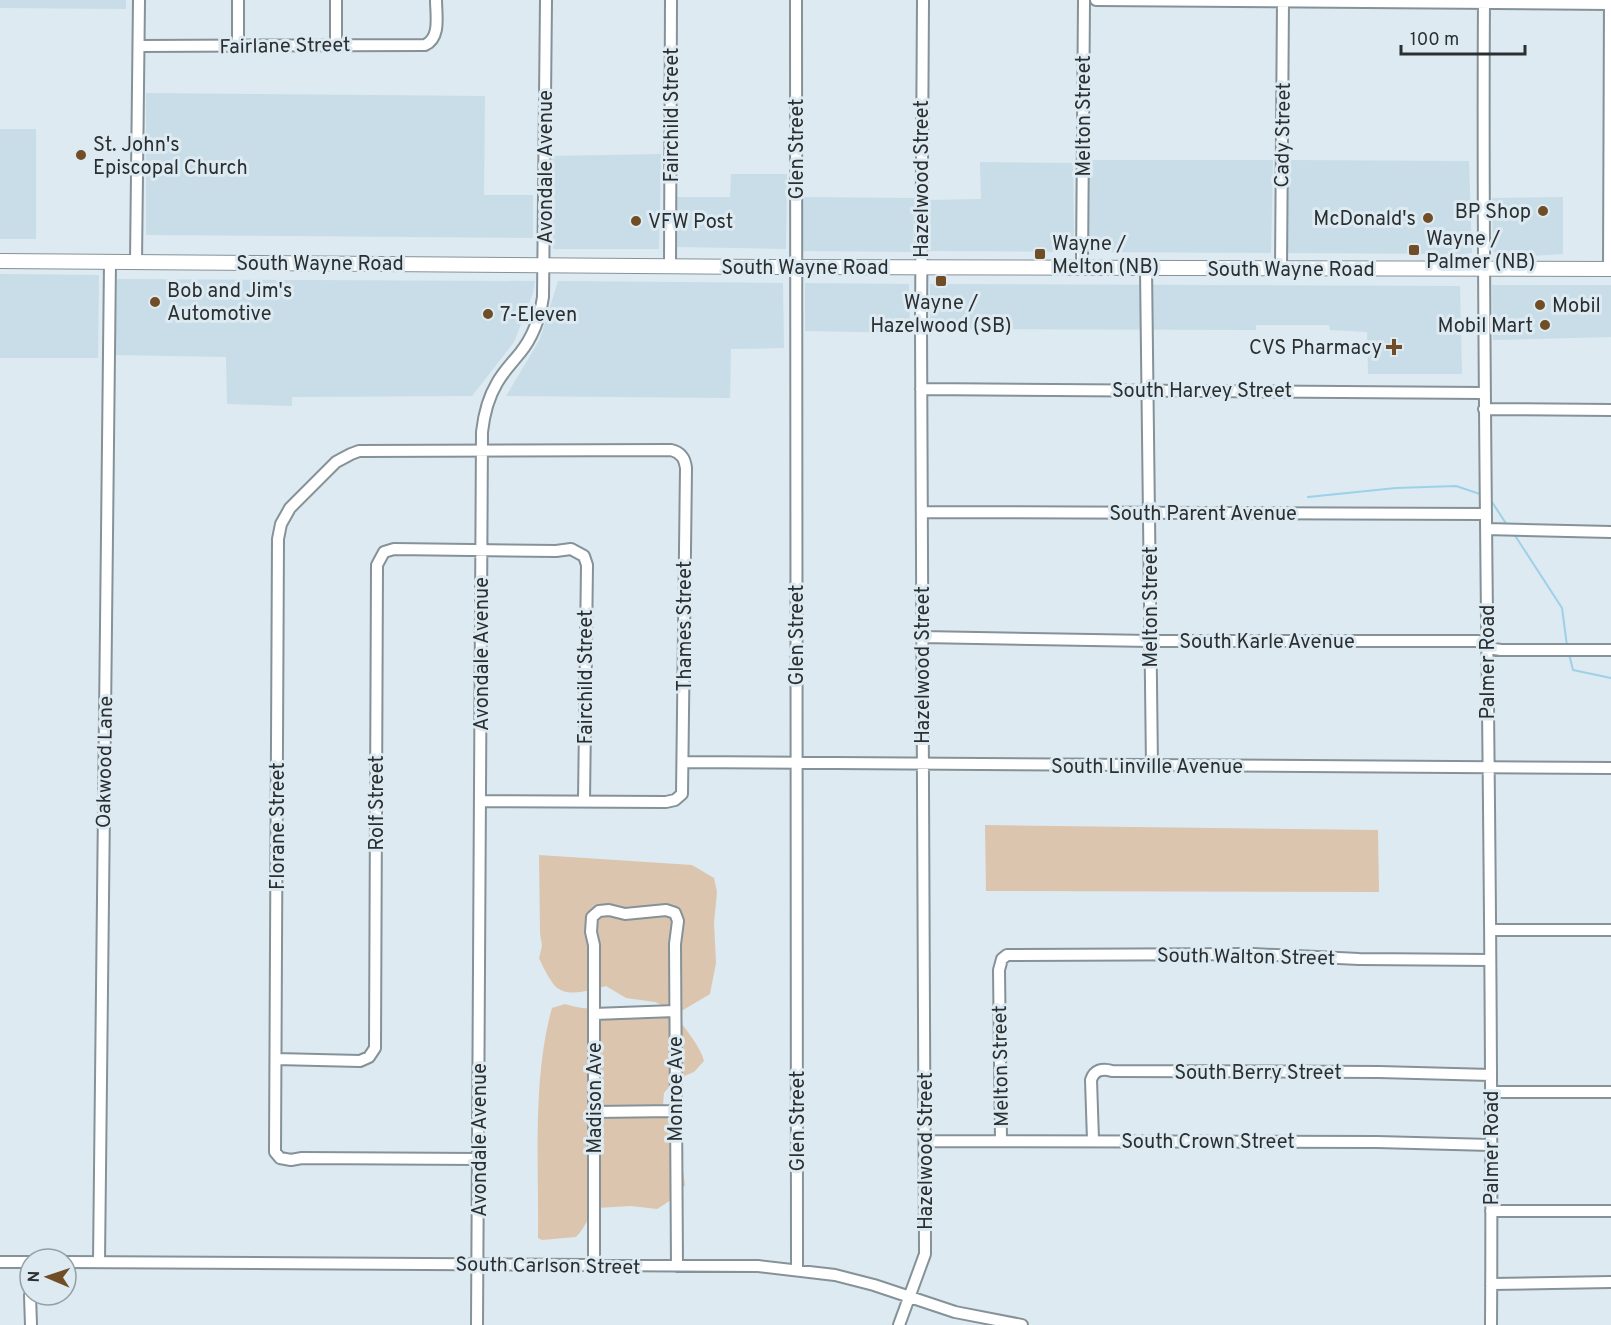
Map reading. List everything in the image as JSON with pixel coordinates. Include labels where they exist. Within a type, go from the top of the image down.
[{"type":"main road","name":"South Wayne Road","points":[[0,261],[921,268],[1610,269]]},
{"type":"street","points":[[136,262],[139,0]]},
{"type":"street","points":[[238,0],[238,46]]},
{"type":"street","points":[[336,0],[336,44]]},
{"type":"street","name":"Fairlane Street","points":[[139,46],[425,45],[436,36],[436,0]]},
{"type":"street","name":"Avondale Avenue","points":[[477,1325],[483,420],[492,392],[528,341],[539,318],[543,297],[546,0]]},
{"type":"street","name":"Fairchild Street","points":[[670,266],[671,0]]},
{"type":"street","name":"Glen Street","points":[[796,0],[797,1269]]},
{"type":"street","name":"Hazelwood Street","points":[[899,1325],[925,1254],[921,389],[922,0]]},
{"type":"street","name":"Melton Street","points":[[1082,268],[1084,0]]},
{"type":"street","points":[[1096,0],[1611,3],[1610,269]]},
{"type":"street","name":"Cady Street","points":[[1281,269],[1283,1]]},
{"type":"street","name":"Palmer Road","points":[[1484,2],[1483,393],[1490,930],[1491,1325]]},
{"type":"street","name":"Oakwood Lane","points":[[99,1262],[110,262]]},
{"type":"street","name":"Melton Street","points":[[1146,269],[1152,766]]},
{"type":"street","name":"South Harvey Street","points":[[921,389],[1483,393]]},
{"type":"street","points":[[1484,409],[1611,410]]},
{"type":"street","name":"Thames Street","points":[[480,801],[675,801],[680,797],[683,790],[684,762],[686,468],[684,458],[678,452],[671,450],[482,451]]},
{"type":"street","name":"Florane Street","points":[[479,1159],[302,1158],[291,1160],[279,1158],[274,1146],[278,551],[281,524],[290,508],[336,462],[351,454],[365,451],[482,451]]},
{"type":"street","name":"South Parent Avenue","points":[[922,512],[1485,514]]},
{"type":"street","points":[[1486,530],[1611,532]]},
{"type":"street","name":"Rolf Street","points":[[276,1059],[360,1061],[369,1057],[375,1048],[378,561],[384,552],[394,549],[481,549]]},
{"type":"street","name":"Fairchild Street","points":[[481,549],[556,551],[571,549],[582,554],[587,566],[584,801]]},
{"type":"street","name":"South Karle Avenue","points":[[922,637],[1150,641],[1478,641],[1487,648],[1501,650],[1611,650]]},
{"type":"street","name":"South Linville Avenue","points":[[684,762],[1611,768]]},
{"type":"street","name":"Monroe Ave","points":[[591,932],[592,917],[599,911],[609,910],[625,914],[666,910],[675,914],[678,921],[675,944],[677,1266]]},
{"type":"street","points":[[1490,930],[1611,930]]},
{"type":"street","name":"Madison Ave","points":[[591,932],[594,945],[594,1265]]},
{"type":"street","name":"South Walton Street","points":[[1004,957],[1010,954],[1253,954],[1359,959],[1490,960]]},
{"type":"street","name":"Melton Street","points":[[1000,1140],[999,970],[1004,957]]},
{"type":"street","points":[[594,1014],[675,1011]]},
{"type":"street","name":"South Berry Street","points":[[1093,1140],[1091,1080],[1094,1073],[1101,1069],[1112,1071],[1379,1072],[1491,1075]]},
{"type":"street","points":[[1491,1092],[1611,1092]]},
{"type":"street","points":[[594,1113],[676,1111]]},
{"type":"street","name":"South Crown Street","points":[[925,1141],[1093,1140],[1491,1145]]},
{"type":"street","points":[[1491,1211],[1611,1211]]},
{"type":"street","points":[[0,1262],[18,1262]]},
{"type":"street","name":"South Carlson Street","points":[[78,1262],[740,1265],[797,1269],[854,1280],[978,1317],[1022,1325]]},
{"type":"street","points":[[1491,1284],[1611,1282]]},
{"type":"street","points":[[30,1307],[31,1325]]},
{"type":"shaded area","points":[[0,0],[126,0],[126,9],[0,8]]},
{"type":"shaded area","points":[[146,93],[485,96],[484,195],[533,195],[533,238],[146,235]]},
{"type":"shaded area","points":[[0,129],[36,129],[36,239],[0,239]]},
{"type":"shaded area","points":[[661,154],[659,249],[553,249],[552,156]]},
{"type":"shaded area","points":[[1086,160],[1273,160],[1271,253],[1086,252]]},
{"type":"shaded area","points":[[1287,160],[1469,161],[1472,253],[1287,253]]},
{"type":"shaded area","points":[[980,162],[1073,163],[1074,252],[928,251],[928,200],[981,199]]},
{"type":"shaded area","points":[[731,174],[787,174],[786,249],[676,247],[676,197],[730,197]]},
{"type":"shaded area","points":[[801,197],[914,198],[913,252],[801,251]]},
{"type":"shaded area","points":[[1563,197],[1563,254],[1502,258],[1493,251],[1492,198]]},
{"type":"shaded area","points":[[0,274],[99,275],[98,358],[0,358]]},
{"type":"shaded area","points":[[117,279],[535,281],[533,293],[514,342],[472,396],[292,397],[292,406],[227,404],[226,357],[115,355]]},
{"type":"shaded area","points":[[558,281],[783,283],[784,348],[731,349],[730,398],[506,396],[540,339]]},
{"type":"shaded area","points":[[805,283],[909,284],[910,333],[805,331]]},
{"type":"shaded area","points":[[930,284],[1460,286],[1462,374],[1368,374],[1367,332],[1330,330],[1329,325],[1256,325],[1256,330],[930,329]]},
{"type":"shaded area","points":[[1492,285],[1611,285],[1611,337],[1493,340]]},
{"type":"shaded area","points":[[985,825],[1378,830],[1379,892],[986,891]]},
{"type":"shaded area","points":[[539,855],[692,865],[714,878],[717,892],[714,923],[716,963],[710,994],[678,1013],[655,1002],[626,998],[606,986],[572,993],[565,992],[554,985],[539,958],[542,946]]},
{"type":"shaded area","points":[[565,1004],[586,1008],[643,1006],[667,1013],[688,1032],[704,1061],[694,1072],[675,1080],[664,1093],[663,1105],[670,1126],[675,1139],[683,1147],[681,1157],[685,1185],[676,1197],[657,1209],[631,1206],[596,1208],[576,1237],[542,1240],[538,1238],[539,1092],[552,1008]]},
{"type":"waterway","points":[[1308,497],[1396,488],[1456,486],[1483,495]]},
{"type":"waterway","points":[[1490,499],[1507,525]]},
{"type":"waterway","points":[[1514,534],[1562,608],[1567,646]]},
{"type":"waterway","points":[[1569,654],[1573,670],[1611,678]]},
{"type":"place","name":"St. John's Episcopal Church","points":[[81,155]]},
{"type":"place","name":"BP Shop","points":[[1543,211]]},
{"type":"place","name":"McDonald's","points":[[1428,218]]},
{"type":"place","name":"VFW Post","points":[[636,221]]},
{"type":"place","name":"Wayne / Palmer (NB)","points":[[1414,250]]},
{"type":"place","name":"Wayne / Melton (NB)","points":[[1040,254]]},
{"type":"place","name":"Wayne / Hazelwood (SB)","points":[[941,281]]},
{"type":"place","name":"Bob and Jim's Automotive","points":[[155,302]]},
{"type":"place","name":"Mobil","points":[[1540,305]]},
{"type":"place","name":"7-Eleven","points":[[488,314]]},
{"type":"place","name":"Mobil Mart","points":[[1545,325]]},
{"type":"place","name":"CVS Pharmacy","points":[[1394,347]]}]
